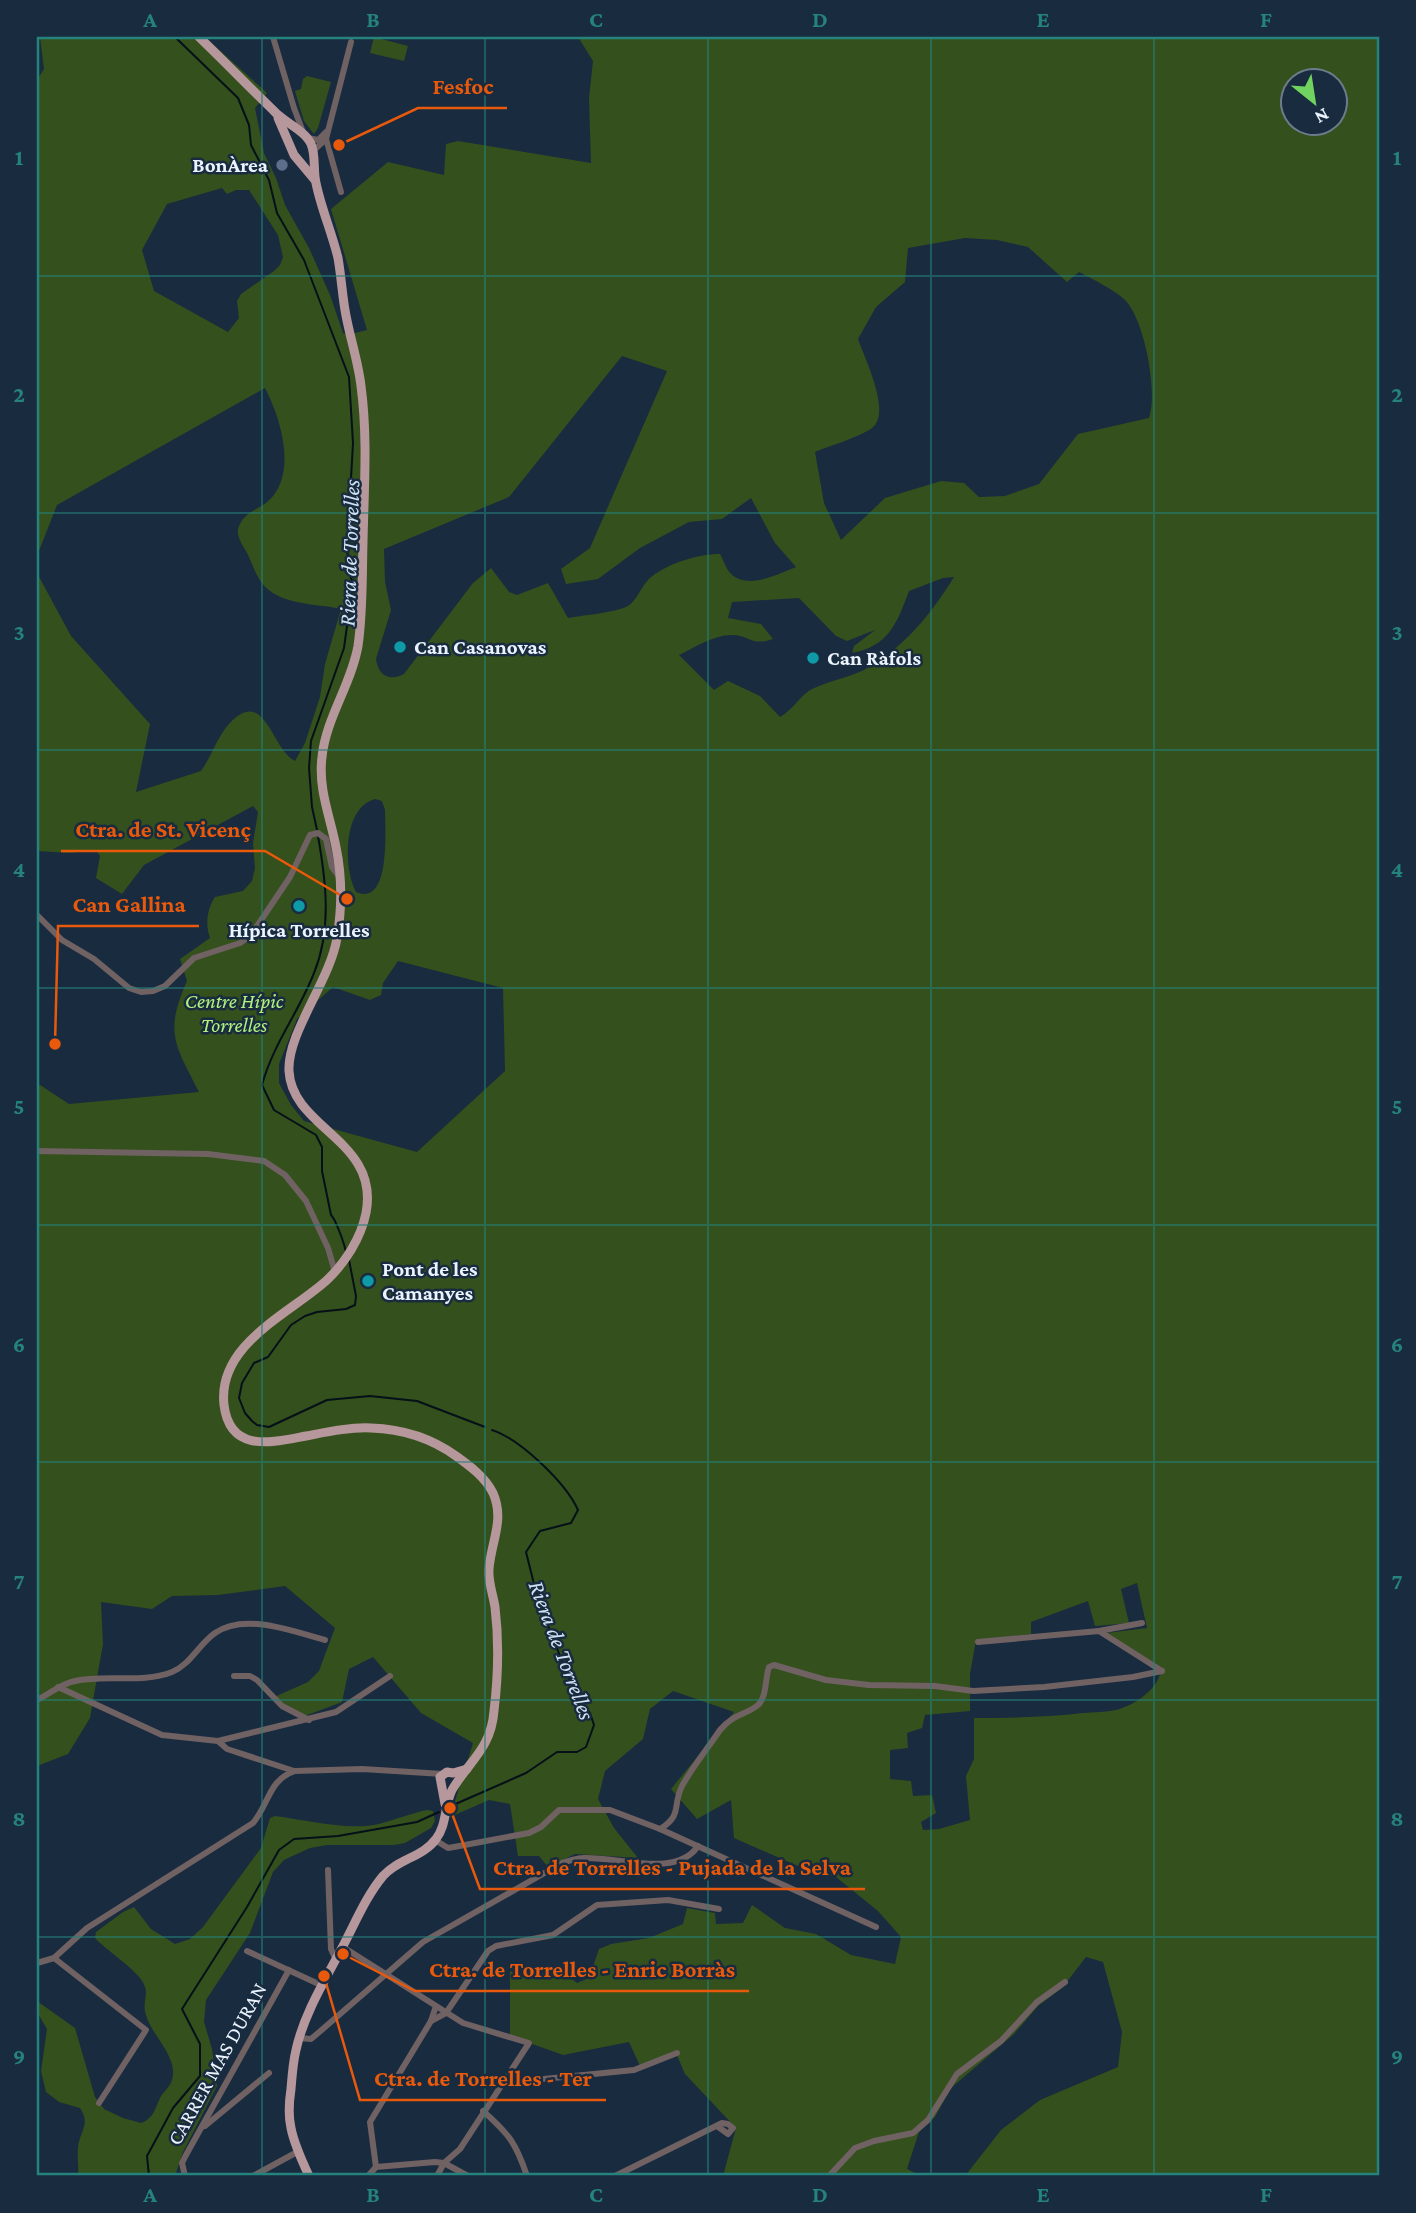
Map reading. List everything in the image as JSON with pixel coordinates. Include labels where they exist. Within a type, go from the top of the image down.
[{"type":"main road","points":[[199,37],[314,152],[316,182],[339,261],[345,314],[360,376],[365,488],[361,619],[354,665],[326,735],[321,769],[322,793],[340,878],[338,932],[333,955],[319,992],[295,1041],[289,1072],[292,1088],[301,1103],[348,1150],[365,1179],[367,1211],[345,1260],[335,1272],[314,1291],[276,1317],[244,1347],[226,1380],[225,1411],[237,1433],[259,1443],[370,1428],[405,1432],[443,1447],[472,1467],[489,1485],[498,1514],[497,1536],[489,1572],[496,1623],[495,1708],[489,1737],[455,1786],[448,1790],[442,1787]]},
{"type":"main road","points":[[277,116],[298,135]]},
{"type":"main road","points":[[298,135],[294,155],[316,182]]},
{"type":"main road","points":[[300,160],[306,161],[314,152]]},
{"type":"main road","points":[[446,1808],[439,1781],[448,1773],[467,1769]]},
{"type":"main road","points":[[309,2176],[292,2134],[289,2112],[299,2038],[336,1960],[380,1879],[394,1866],[428,1848],[442,1829],[457,1777],[448,1773]]},
{"type":"street","points":[[274,37],[294,108],[298,135]]},
{"type":"street","points":[[341,192],[326,139],[351,42]]},
{"type":"street","points":[[294,108],[298,135]]},
{"type":"street","points":[[298,135],[318,139],[327,130]]},
{"type":"street","points":[[314,152],[326,139]]},
{"type":"street","points":[[314,152],[323,150],[330,157]]},
{"type":"street","points":[[37,915],[62,940],[94,959],[129,988],[141,992],[153,991],[165,986],[194,958],[240,943],[251,935],[290,877],[307,839],[317,834],[327,843],[332,867],[340,878]]},
{"type":"street","points":[[37,1151],[208,1154],[264,1161],[285,1175],[306,1201],[328,1248],[335,1272]]},
{"type":"street","points":[[37,1700],[58,1686],[77,1680],[153,1676],[171,1672],[187,1663],[215,1633],[226,1628],[258,1622],[325,1640]]},
{"type":"street","points":[[978,1642],[1099,1631],[1142,1623]]},
{"type":"street","points":[[660,1829],[672,1822],[680,1789],[720,1730],[728,1720],[758,1704],[764,1692],[767,1671],[774,1665],[826,1680],[869,1685],[935,1686],[973,1691],[1044,1687],[1162,1671],[1099,1631]]},
{"type":"street","points":[[234,1676],[250,1676],[257,1680],[282,1706],[309,1720]]},
{"type":"street","points":[[58,1686],[162,1734],[218,1741],[337,1712],[390,1676]]},
{"type":"street","points":[[218,1741],[227,1749],[295,1771],[362,1769],[448,1773]]},
{"type":"street","points":[[37,1963],[54,1958],[87,1928],[253,1823],[276,1781],[295,1771]]},
{"type":"street","points":[[435,1840],[447,1848],[529,1833],[541,1827],[559,1810],[610,1810],[660,1829],[876,1927]]},
{"type":"street","points":[[299,2038],[311,2039],[423,1942],[562,1863],[585,1857],[670,1864],[692,1855],[698,1846]]},
{"type":"street","points":[[328,1870],[331,1949],[336,1960]]},
{"type":"street","points":[[431,2021],[446,2012],[488,1951],[496,1946],[553,1935],[597,1905],[668,1900],[719,1909]]},
{"type":"street","points":[[343,1947],[463,2023],[529,2043],[460,2149],[444,2163],[437,2176]]},
{"type":"street","points":[[247,1951],[323,1986]]},
{"type":"street","points":[[54,1958],[146,2030],[99,2103]]},
{"type":"street","name":"CARRER MAS DURAN","points":[[186,2176],[182,2163],[289,1970]]},
{"type":"street","points":[[829,2176],[855,2148],[913,2133],[928,2120],[957,2074],[1001,2041],[1037,2002],[1065,1982]]},
{"type":"street","points":[[376,2167],[370,2122],[431,2021],[436,2006]]},
{"type":"street","points":[[503,2083],[634,2070],[677,2053]]},
{"type":"street","points":[[201,2130],[269,2073]]},
{"type":"street","points":[[483,2111],[517,2148],[527,2176]]},
{"type":"street","points":[[615,2176],[717,2126]]},
{"type":"street","points":[[253,2176],[299,2151]]},
{"type":"street","points":[[368,2176],[376,2167],[435,2162],[444,2163],[468,2176]]},
{"type":"green space","name":"Centre Hípic Torrelles","points":[[40,37],[205,37],[267,93],[255,108],[264,153],[285,205],[309,248],[330,295],[343,333],[347,335],[367,330],[331,209],[388,162],[444,175],[446,144],[458,141],[591,163],[589,98],[593,61],[578,37],[1379,37],[1379,2176],[965,2176],[1001,2130],[1040,2100],[1118,2067],[1122,2032],[1103,1962],[1086,1957],[1062,1988],[1038,2006],[1014,2034],[951,2088],[935,2117],[919,2132],[907,2169],[921,2176],[723,2176],[736,2128],[685,2074],[676,2053],[640,2066],[629,2042],[563,2055],[510,2036],[510,1971],[533,1979],[555,1966],[577,1983],[589,1978],[599,1949],[611,1944],[649,1938],[683,1924],[687,1908],[715,1913],[716,1924],[743,1923],[752,1905],[785,1928],[816,1934],[851,1955],[895,1964],[901,1937],[878,1911],[836,1877],[807,1870],[734,1838],[731,1800],[697,1819],[671,1789],[734,1712],[673,1691],[650,1709],[643,1739],[605,1771],[598,1799],[614,1828],[638,1858],[575,1854],[548,1867],[539,1856],[518,1856],[510,1804],[489,1800],[450,1817],[473,1743],[421,1713],[373,1657],[349,1669],[342,1702],[302,1717],[272,1698],[308,1682],[319,1671],[335,1628],[285,1586],[218,1595],[172,1596],[152,1609],[101,1602],[103,1644],[90,1718],[68,1754],[37,1766],[37,1083],[69,1104],[199,1092],[175,1038],[176,1014],[187,981],[180,959],[210,938],[208,917],[215,897],[243,891],[252,881],[255,868],[253,843],[258,812],[253,806],[144,865],[122,894],[96,878],[100,856],[96,850],[70,853],[37,851],[37,573],[71,636],[150,724],[136,792],[201,771],[229,724],[241,714],[251,712],[267,723],[280,745],[295,761],[305,743],[320,697],[325,664],[341,609],[277,596],[259,579],[239,539],[238,528],[243,519],[273,496],[284,471],[285,457],[280,427],[265,388],[57,505],[37,556],[37,80],[44,69]],"holes":[[[222,188],[227,194],[236,190],[249,190],[278,235],[283,257],[280,265],[241,294],[237,301],[239,318],[228,332],[154,291],[142,250],[167,204]],[[965,238],[997,240],[1028,247],[1067,282],[1079,272],[1117,293],[1133,311],[1144,341],[1151,376],[1149,418],[1078,434],[1039,484],[1005,496],[979,497],[964,483],[941,481],[885,498],[841,540],[824,503],[815,452],[867,431],[877,421],[879,411],[875,385],[858,339],[876,307],[905,282],[908,248]],[[622,356],[667,371],[590,548],[561,569],[566,584],[598,579],[640,548],[689,522],[722,519],[751,498],[775,543],[796,567],[772,577],[746,581],[731,574],[720,554],[692,558],[655,574],[628,606],[568,618],[548,583],[517,595],[509,592],[491,568],[473,583],[404,674],[385,676],[376,659],[391,610],[385,582],[384,549],[509,497]],[[954,577],[926,617],[904,641],[864,670],[812,689],[780,717],[760,696],[728,681],[714,690],[679,655],[717,637],[736,635],[760,642],[773,639],[761,624],[728,618],[732,602],[799,598],[836,636],[847,641],[875,630],[854,646],[852,653],[865,650],[883,639],[890,631],[909,591],[943,578]],[[375,799],[382,801],[385,810],[384,864],[381,878],[367,894],[356,892],[348,854],[351,826],[364,804]],[[398,961],[503,988],[505,1071],[417,1152],[304,1121],[279,1083],[279,1064],[297,1019],[333,987],[370,1000],[381,995],[383,983]],[[1137,1583],[1147,1628],[1107,1633],[1161,1667],[1160,1675],[1152,1689],[1131,1704],[1112,1711],[974,1718],[974,1759],[966,1776],[970,1820],[939,1829],[923,1830],[921,1822],[936,1813],[932,1795],[913,1796],[911,1781],[890,1779],[890,1750],[908,1748],[907,1733],[922,1728],[925,1715],[970,1711],[970,1674],[976,1640],[1031,1634],[1031,1622],[1088,1601],[1095,1626],[1129,1623],[1121,1589]]]},
{"type":"green space","points":[[374,37],[408,46],[404,61],[370,53]]},
{"type":"green space","points":[[307,76],[331,82],[314,134],[304,121],[295,91],[301,89],[303,79]]},
{"type":"green space","points":[[427,1810],[433,1811],[435,1821],[431,1828],[405,1843],[327,1845],[310,1848],[284,1860],[273,1872],[250,1933],[206,2000],[204,2022],[212,2049],[217,2086],[183,2152],[175,2176],[78,2176],[78,2147],[85,2119],[80,2108],[59,2102],[46,2092],[41,2071],[47,2029],[37,2012],[37,2001],[75,2028],[95,2097],[104,2109],[123,2118],[141,2123],[145,2121],[170,2085],[173,2071],[172,2063],[146,2015],[146,1992],[143,1983],[95,1938],[96,1932],[134,1907],[151,1929],[175,1944],[190,1939],[203,1927],[261,1848],[270,1818],[275,1816],[341,1826],[367,1826]]},
{"type":"waterway","name":"Riera de Torrelles","points":[[175,37],[238,98],[249,125],[251,145],[269,180],[277,213],[304,260],[349,377],[353,443],[347,548],[353,582],[344,648],[311,741],[309,768],[317,830]]},
{"type":"waterway","name":"Riera de Torrelles","points":[[318,836],[326,905],[320,956],[262,1085],[274,1110],[316,1135],[322,1147],[322,1171],[331,1215],[346,1252]]},
{"type":"waterway","name":"Riera de Torrelles","points":[[349,1260],[356,1296],[355,1305],[346,1309],[317,1312],[291,1325],[268,1357],[254,1363],[242,1383],[239,1398],[245,1413],[257,1425],[269,1427],[327,1400],[370,1396],[417,1401],[485,1427]]},
{"type":"waterway","name":"Riera de Torrelles","points":[[451,1806],[526,1773],[557,1752],[577,1752],[586,1747],[594,1725],[590,1713],[581,1704],[571,1684],[538,1600],[526,1552],[540,1531],[571,1523],[578,1510],[563,1487],[541,1463],[516,1442],[492,1430]]},
{"type":"waterway","name":"Riera de Torrelles","points":[[149,2176],[147,2156],[173,2108],[200,2076],[200,2044],[182,2009],[247,1907],[279,1850],[294,1839],[338,1836],[417,1822],[439,1812]]},
{"type":"place","name":"Fesfoc","points":[[339,145]]},
{"type":"place","name":"BonÀrea","points":[[282,165]]},
{"type":"place","name":"Can Casanovas","points":[[400,647]]},
{"type":"place","name":"Can Ràfols","points":[[813,658]]},
{"type":"place","name":"Ctra. de St. Vicenç","points":[[347,899]]},
{"type":"place","name":"Hípica Torrelles","points":[[299,906]]},
{"type":"place","name":"Can Gallina","points":[[55,1044]]},
{"type":"place","name":"Pont de les Camanyes","points":[[368,1281]]},
{"type":"place","name":"Ctra. de Torrelles - Pujada de la Selva","points":[[450,1808]]},
{"type":"place","name":"Ctra. de Torrelles - Enric Borràs","points":[[343,1954]]},
{"type":"place","name":"Ctra. de Torrelles - Ter","points":[[324,1976]]}]
